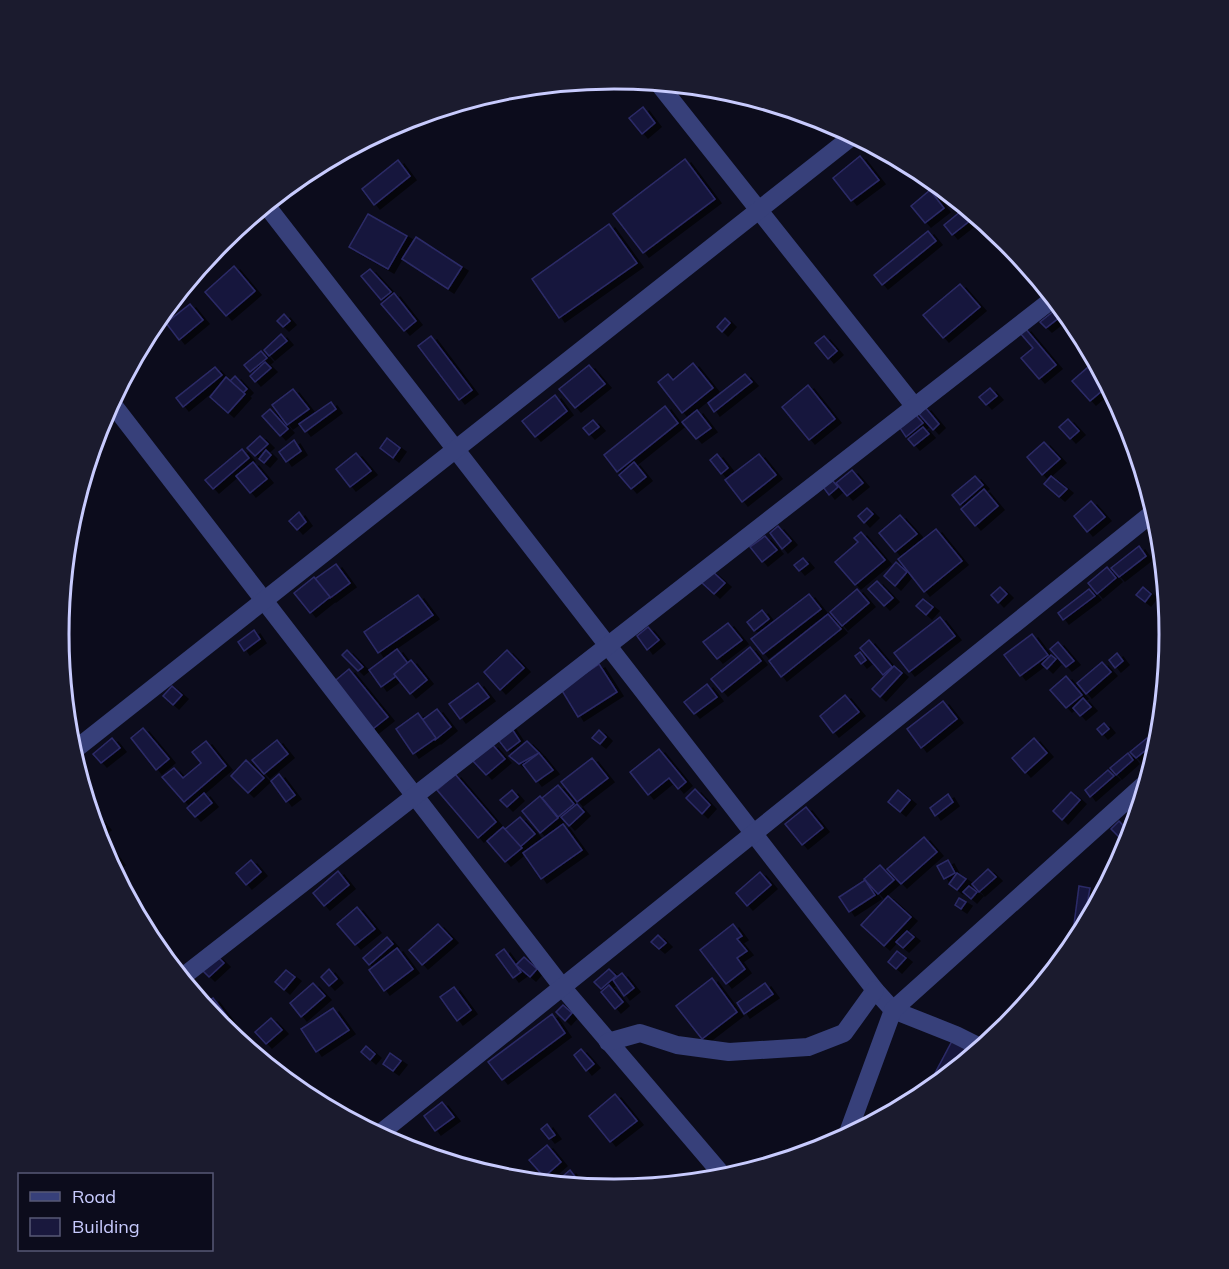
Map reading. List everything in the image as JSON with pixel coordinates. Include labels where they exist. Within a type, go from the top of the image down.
[{"type":"street","points":[[665,92],[915,407]]},
{"type":"street","points":[[80,746],[846,141]]},
{"type":"street","points":[[271,211],[875,990],[893,1010],[975,1044]]},
{"type":"street","points":[[187,973],[1048,303]]},
{"type":"street","points":[[118,411],[563,988],[719,1170]]},
{"type":"street","points":[[385,1129],[1147,517]]},
{"type":"street","points":[[850,1126],[893,1010],[1136,791]]},
{"type":"street","points":[[608,1042],[640,1033],[677,1045],[729,1052],[808,1047],[844,1033],[875,990]]},
{"type":"building","points":[[643,107],[655,123],[642,134],[629,118]]},
{"type":"building","points":[[860,156],[879,180],[851,201],[833,178]]},
{"type":"building","points":[[685,159],[715,199],[643,253],[613,214]]},
{"type":"building","points":[[398,160],[410,176],[374,205],[362,189]]},
{"type":"building","points":[[930,190],[944,208],[925,223],[911,206]]},
{"type":"building","points":[[960,212],[970,221],[952,235],[944,225]]},
{"type":"building","points":[[368,214],[407,236],[388,269],[349,247]]},
{"type":"building","points":[[609,224],[637,263],[559,318],[532,279]]},
{"type":"building","points":[[928,231],[936,241],[882,285],[874,275]]},
{"type":"building","points":[[416,237],[462,267],[448,289],[402,259]]},
{"type":"building","points":[[234,266],[255,291],[226,316],[205,292]]},
{"type":"building","points":[[370,269],[391,292],[381,300],[361,276]]},
{"type":"building","points":[[960,284],[980,307],[943,338],[923,315]]},
{"type":"building","points":[[394,293],[416,321],[404,331],[381,304]]},
{"type":"building","points":[[190,304],[203,320],[179,340],[166,324]]},
{"type":"building","points":[[1054,311],[1059,318],[1046,328],[1040,322]]},
{"type":"building","points":[[284,314],[290,321],[283,327],[277,321]]},
{"type":"building","points":[[725,318],[730,323],[722,332],[717,327]]},
{"type":"building","points":[[1025,328],[1056,365],[1039,379],[1021,358],[1033,348],[1020,333]]},
{"type":"building","points":[[281,334],[287,341],[269,356],[264,350]]},
{"type":"building","points":[[431,336],[472,390],[459,400],[418,346]]},
{"type":"building","points":[[824,336],[837,351],[828,359],[815,343]]},
{"type":"building","points":[[261,351],[267,358],[250,372],[244,365]]},
{"type":"building","points":[[265,362],[271,368],[255,382],[250,376]]},
{"type":"building","points":[[693,363],[713,388],[682,413],[658,382],[668,374],[673,380]]},
{"type":"building","points":[[589,365],[605,384],[575,408],[559,389]]},
{"type":"building","points":[[1089,366],[1103,390],[1090,401],[1072,381]]},
{"type":"building","points":[[215,367],[222,375],[183,407],[176,398]]},
{"type":"building","points":[[745,374],[752,382],[714,412],[708,403]]},
{"type":"building","points":[[235,376],[247,389],[242,394],[230,381]]},
{"type":"building","points":[[226,377],[245,394],[228,413],[210,397]]},
{"type":"building","points":[[808,385],[835,419],[809,440],[782,407]]},
{"type":"building","points":[[990,388],[997,396],[986,405],[979,397]]},
{"type":"building","points":[[293,389],[309,409],[287,425],[272,405]]},
{"type":"building","points":[[555,395],[567,411],[535,437],[522,421]]},
{"type":"building","points":[[331,402],[336,409],[305,432],[299,424]]},
{"type":"building","points":[[665,406],[678,423],[617,472],[604,455]]},
{"type":"building","points":[[925,407],[939,424],[933,430],[918,413]]},
{"type":"building","points":[[270,409],[288,429],[280,436],[262,416]]},
{"type":"building","points":[[697,410],[711,428],[696,439],[682,422]]},
{"type":"building","points":[[916,415],[923,423],[906,437],[900,428]]},
{"type":"building","points":[[1068,419],[1079,431],[1070,439],[1059,427]]},
{"type":"building","points":[[593,420],[599,427],[589,435],[583,428]]},
{"type":"building","points":[[923,427],[929,434],[914,446],[908,439]]},
{"type":"building","points":[[260,436],[268,444],[255,456],[247,448]]},
{"type":"building","points":[[387,438],[400,448],[393,458],[380,448]]},
{"type":"building","points":[[294,440],[301,451],[286,462],[279,452]]},
{"type":"building","points":[[1044,442],[1060,459],[1042,475],[1027,457]]},
{"type":"building","points":[[242,449],[249,458],[213,489],[205,480]]},
{"type":"building","points":[[266,450],[271,455],[264,463],[259,459]]},
{"type":"building","points":[[356,453],[371,471],[350,487],[336,469]]},
{"type":"building","points":[[717,454],[728,468],[721,474],[710,460]]},
{"type":"building","points":[[759,454],[776,475],[742,502],[725,480]]},
{"type":"building","points":[[253,462],[267,479],[250,493],[236,476]]},
{"type":"building","points":[[634,462],[646,477],[631,489],[619,475]]},
{"type":"building","points":[[852,470],[863,483],[847,496],[836,483]]},
{"type":"building","points":[[975,476],[983,485],[960,505],[952,495]]},
{"type":"building","points":[[1051,476],[1067,489],[1059,497],[1044,484]]},
{"type":"building","points":[[832,480],[838,487],[829,495],[823,487]]},
{"type":"building","points":[[984,489],[998,506],[975,526],[961,509]]},
{"type":"building","points":[[1091,501],[1105,517],[1087,532],[1074,516]]},
{"type":"building","points":[[867,508],[873,514],[864,523],[858,516]]},
{"type":"building","points":[[299,512],[306,522],[297,530],[289,521]]},
{"type":"building","points":[[900,515],[917,534],[895,552],[879,533]]},
{"type":"building","points":[[778,526],[791,541],[782,549],[770,533]]},
{"type":"building","points":[[936,529],[962,561],[924,592],[898,559]]},
{"type":"building","points":[[861,532],[885,560],[855,585],[835,562],[858,542],[854,538]]},
{"type":"building","points":[[765,536],[777,550],[762,562],[750,547]]},
{"type":"building","points":[[1139,546],[1146,556],[1119,577],[1111,568]]},
{"type":"building","points":[[803,558],[808,564],[799,571],[794,565]]},
{"type":"building","points":[[896,562],[907,572],[895,586],[884,576]]},
{"type":"building","points":[[336,564],[350,583],[330,598],[315,579]]},
{"type":"building","points":[[1107,567],[1116,578],[1097,594],[1088,583]]},
{"type":"building","points":[[712,571],[725,583],[714,594],[701,582]]},
{"type":"building","points":[[314,577],[330,597],[310,613],[294,593]]},
{"type":"building","points":[[877,581],[893,598],[884,606],[868,589]]},
{"type":"building","points":[[1000,587],[1007,594],[998,603],[991,595]]},
{"type":"building","points":[[1143,587],[1151,594],[1145,602],[1136,595]]},
{"type":"building","points":[[857,589],[869,603],[842,626],[830,612]]},
{"type":"building","points":[[1089,589],[1095,596],[1063,620],[1058,613]]},
{"type":"building","points":[[809,594],[821,609],[763,654],[751,639]]},
{"type":"building","points":[[418,595],[433,615],[378,653],[364,632]]},
{"type":"building","points":[[923,599],[933,607],[926,615],[916,606]]},
{"type":"building","points":[[762,610],[769,619],[754,631],[747,622]]},
{"type":"building","points":[[828,614],[841,629],[781,677],[769,661]]},
{"type":"building","points":[[940,617],[955,636],[909,672],[894,653]]},
{"type":"building","points":[[728,623],[742,640],[717,659],[703,642]]},
{"type":"building","points":[[648,627],[659,640],[647,650],[637,636]]},
{"type":"building","points":[[254,630],[260,639],[244,651],[238,642]]},
{"type":"building","points":[[1032,634],[1048,655],[1020,676],[1004,655]]},
{"type":"building","points":[[869,640],[892,667],[883,675],[860,648]]},
{"type":"building","points":[[1058,642],[1074,661],[1066,667],[1050,649]]},
{"type":"building","points":[[750,647],[761,661],[722,692],[711,679]]},
{"type":"building","points":[[397,649],[410,666],[381,687],[369,670]]},
{"type":"building","points":[[347,650],[363,667],[358,671],[342,655]]},
{"type":"building","points":[[507,650],[524,668],[500,690],[484,672]]},
{"type":"building","points":[[860,652],[866,660],[861,664],[855,656]]},
{"type":"building","points":[[1117,653],[1123,661],[1115,668],[1109,660]]},
{"type":"building","points":[[1051,655],[1056,659],[1047,669],[1042,664]]},
{"type":"building","points":[[411,660],[427,680],[410,694],[394,674]]},
{"type":"building","points":[[1102,662],[1111,672],[1086,694],[1077,683]]},
{"type":"building","points":[[599,664],[617,692],[578,717],[561,689]]},
{"type":"building","points":[[894,666],[902,673],[880,697],[872,689]]},
{"type":"building","points":[[349,669],[388,717],[369,732],[331,684]]},
{"type":"building","points":[[1066,676],[1082,695],[1066,708],[1050,690]]},
{"type":"building","points":[[478,683],[489,697],[460,719],[449,704]]},
{"type":"building","points":[[707,684],[717,697],[694,714],[684,702]]},
{"type":"building","points":[[172,686],[182,695],[173,705],[163,696]]},
{"type":"building","points":[[845,695],[859,712],[833,733],[820,716]]},
{"type":"building","points":[[1083,698],[1091,707],[1080,716],[1073,708]]},
{"type":"building","points":[[943,701],[957,719],[921,748],[907,729]]},
{"type":"building","points":[[437,709],[451,727],[435,740],[421,721]]},
{"type":"building","points":[[418,713],[436,738],[413,754],[396,729]]},
{"type":"building","points":[[1104,723],[1109,729],[1102,735],[1097,729]]},
{"type":"building","points":[[510,726],[520,741],[507,751],[496,737]]},
{"type":"building","points":[[143,728],[169,759],[156,770],[131,738]]},
{"type":"building","points":[[599,730],[606,737],[600,744],[592,738]]},
{"type":"building","points":[[112,738],[120,748],[101,763],[93,754]]},
{"type":"building","points":[[1034,738],[1047,753],[1025,773],[1012,758]]},
{"type":"building","points":[[1147,738],[1150,742],[1148,748],[1136,758],[1130,752]]},
{"type":"building","points":[[277,740],[288,754],[264,774],[252,760]]},
{"type":"building","points":[[206,741],[226,766],[184,802],[162,777],[174,768],[183,778],[201,763],[192,752]]},
{"type":"building","points":[[527,741],[539,753],[519,764],[509,756]]},
{"type":"building","points":[[492,744],[505,759],[486,775],[473,761]]},
{"type":"building","points":[[659,749],[686,782],[678,789],[669,778],[648,795],[630,772]]},
{"type":"building","points":[[539,753],[553,770],[536,782],[523,765]]},
{"type":"building","points":[[1128,753],[1133,760],[1116,775],[1110,768]]},
{"type":"building","points":[[592,758],[608,778],[577,802],[561,782]]},
{"type":"building","points":[[246,760],[264,778],[248,793],[231,776]]},
{"type":"building","points":[[1108,770],[1114,776],[1090,797],[1085,790]]},
{"type":"building","points":[[279,774],[295,795],[286,802],[271,781]]},
{"type":"building","points":[[455,774],[496,822],[478,838],[437,790]]},
{"type":"building","points":[[558,785],[574,804],[558,817],[542,798]]},
{"type":"building","points":[[695,789],[710,805],[702,814],[686,798]]},
{"type":"building","points":[[512,790],[518,797],[507,807],[500,800]]},
{"type":"building","points":[[898,790],[910,800],[900,812],[888,802]]},
{"type":"building","points":[[1071,792],[1080,800],[1062,820],[1053,811]]},
{"type":"building","points":[[204,793],[212,803],[195,817],[187,808]]},
{"type":"building","points":[[948,794],[953,802],[935,816],[930,808]]},
{"type":"building","points":[[540,796],[558,818],[540,833],[522,811]]},
{"type":"building","points":[[577,804],[584,812],[569,826],[561,817]]},
{"type":"building","points":[[806,807],[823,828],[802,845],[785,824]]},
{"type":"building","points":[[520,817],[535,834],[519,848],[504,830]]},
{"type":"building","points":[[1119,821],[1124,827],[1120,838],[1111,829]]},
{"type":"building","points":[[563,824],[582,850],[541,879],[523,853]]},
{"type":"building","points":[[503,827],[522,848],[505,862],[487,841]]},
{"type":"building","points":[[924,837],[937,852],[901,884],[887,869]]},
{"type":"building","points":[[251,860],[261,872],[246,885],[236,873]]},
{"type":"building","points":[[948,860],[955,873],[944,879],[937,866]]},
{"type":"building","points":[[880,865],[894,880],[878,894],[864,879]]},
{"type":"building","points":[[988,869],[996,877],[979,892],[972,884]]},
{"type":"building","points":[[338,871],[349,885],[324,906],[313,893]]},
{"type":"building","points":[[760,872],[771,885],[747,906],[736,893]]},
{"type":"building","points":[[957,873],[966,879],[957,890],[949,884]]},
{"type":"building","points":[[865,880],[875,895],[849,912],[839,897]]},
{"type":"building","points":[[969,886],[977,892],[971,899],[963,892]]},
{"type":"building","points":[[1079,886],[1090,888],[1086,908],[1073,929]]},
{"type":"building","points":[[888,896],[911,917],[884,946],[861,925]]},
{"type":"building","points":[[959,898],[966,902],[961,909],[955,905]]},
{"type":"building","points":[[357,907],[375,929],[355,945],[337,924]]},
{"type":"building","points":[[438,924],[452,939],[422,965],[409,950]]},
{"type":"building","points":[[733,924],[742,936],[737,939],[747,951],[737,958],[745,969],[726,984],[700,950]]},
{"type":"building","points":[[907,931],[914,937],[903,948],[896,942]]},
{"type":"building","points":[[658,935],[666,943],[659,949],[651,942]]},
{"type":"building","points":[[387,937],[393,944],[369,965],[363,958]]},
{"type":"building","points":[[397,948],[413,969],[384,991],[369,970]]},
{"type":"building","points":[[504,949],[521,972],[513,978],[496,955]]},
{"type":"building","points":[[897,951],[906,958],[896,969],[888,962]]},
{"type":"building","points":[[217,956],[224,963],[209,977],[202,970]]},
{"type":"building","points":[[524,957],[537,969],[530,977],[516,965]]},
{"type":"building","points":[[329,969],[337,979],[329,986],[321,977]]},
{"type":"building","points":[[609,969],[616,976],[601,989],[594,982]]},
{"type":"building","points":[[286,970],[295,977],[284,990],[275,982]]},
{"type":"building","points":[[622,973],[634,988],[624,996],[613,980]]},
{"type":"building","points":[[712,978],[737,1012],[702,1039],[676,1006]]},
{"type":"building","points":[[313,983],[325,996],[301,1017],[290,1003]]},
{"type":"building","points":[[765,983],[773,994],[744,1014],[737,1003]]},
{"type":"building","points":[[609,985],[623,1002],[615,1009],[601,992]]},
{"type":"building","points":[[454,987],[471,1010],[457,1021],[440,997]]},
{"type":"building","points":[[213,998],[232,1023],[229,1020],[210,1000]]},
{"type":"building","points":[[563,1005],[572,1013],[565,1021],[556,1012]]},
{"type":"building","points":[[333,1008],[349,1030],[316,1052],[301,1029]]},
{"type":"building","points":[[552,1014],[565,1033],[502,1080],[488,1062]]},
{"type":"building","points":[[271,1018],[282,1030],[266,1044],[255,1032]]},
{"type":"building","points":[[952,1041],[968,1050],[947,1067],[933,1077]]},
{"type":"building","points":[[366,1046],[375,1054],[370,1060],[361,1052]]},
{"type":"building","points":[[581,1049],[594,1064],[586,1071],[574,1055]]},
{"type":"building","points":[[390,1053],[401,1061],[393,1071],[383,1064]]},
{"type":"building","points":[[615,1094],[637,1121],[610,1142],[589,1116]]},
{"type":"building","points":[[442,1102],[454,1117],[435,1131],[424,1116]]},
{"type":"building","points":[[547,1124],[555,1135],[549,1139],[541,1129]]},
{"type":"building","points":[[547,1145],[561,1162],[546,1175],[542,1175],[529,1160]]},
{"type":"building","points":[[570,1170],[576,1178],[564,1177]]}]
